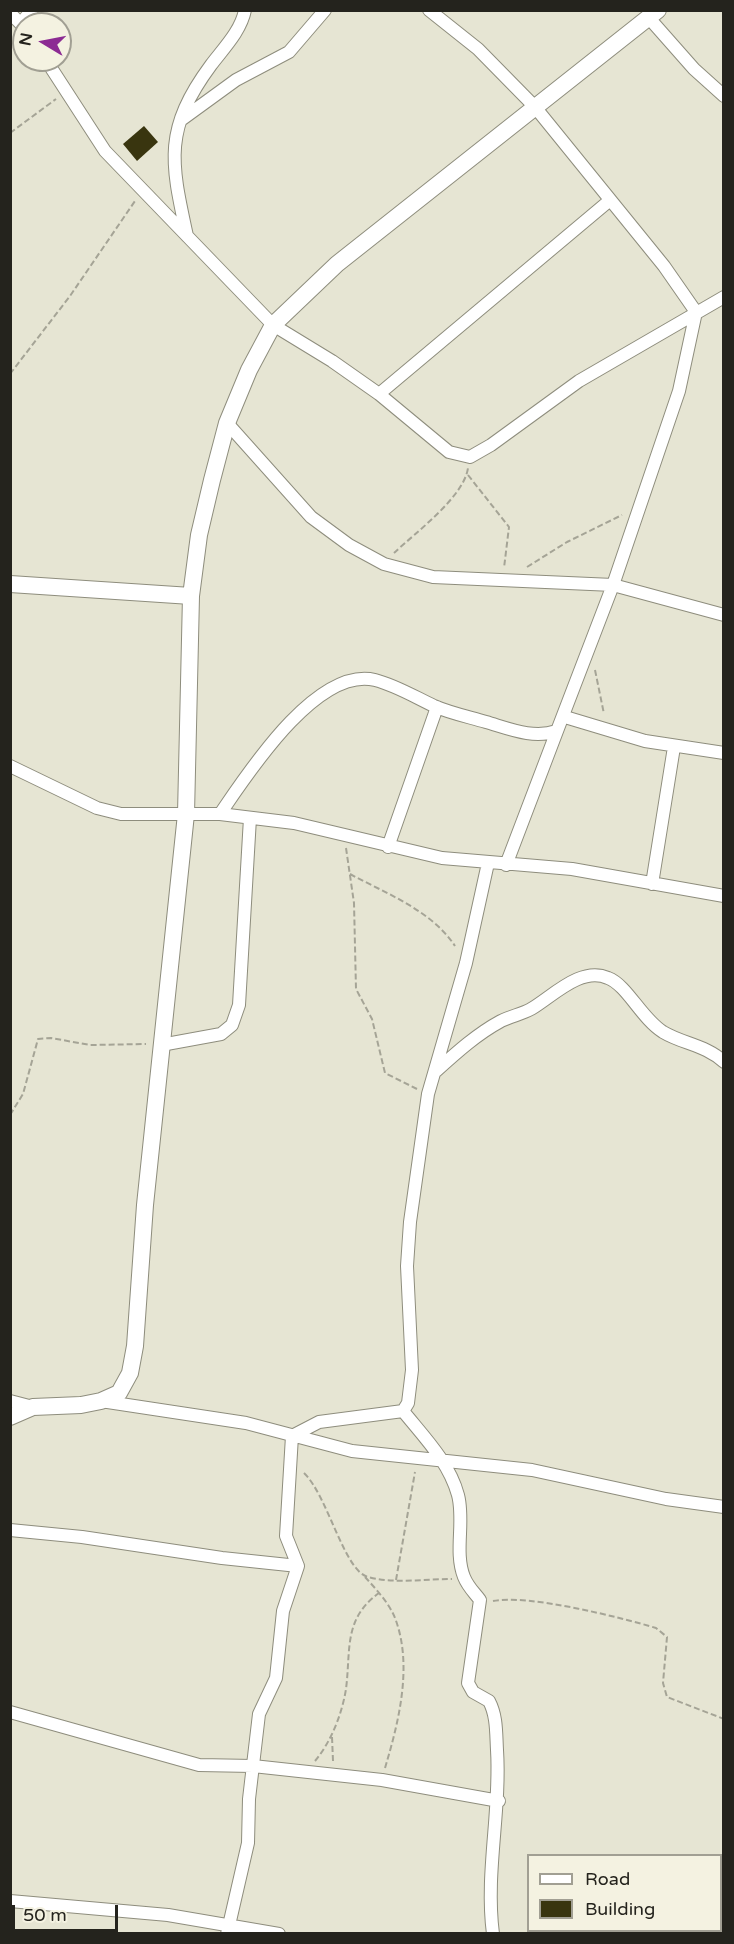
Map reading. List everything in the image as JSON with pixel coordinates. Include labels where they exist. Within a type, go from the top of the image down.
[{"type":"street","points":[[187,237],[173,161],[180,121],[208,68],[236,31],[245,10]]},
{"type":"street","points":[[180,121],[236,80],[289,52],[325,10]]},
{"type":"street","points":[[429,10],[478,49],[535,107],[664,266],[696,312],[679,391],[614,585],[506,865]]},
{"type":"street","points":[[10,1401],[33,1407],[81,1405],[100,1401],[119,1393],[130,1373],[135,1346],[161,1045],[186,814],[190,597],[199,535],[227,423],[249,370],[273,325],[337,264],[655,13],[694,69],[723,96]]},
{"type":"street","points":[[53,72],[105,151],[273,325],[332,361],[379,394],[449,452],[470,457],[491,445],[579,381],[723,297]]},
{"type":"street","points":[[379,394],[609,201]]},
{"type":"street","points":[[227,423],[311,517],[350,545],[384,564],[433,577],[614,585],[723,615]]},
{"type":"street","points":[[10,584],[190,597]]},
{"type":"street","points":[[220,814],[262,753],[299,713],[330,690],[354,678],[375,680],[437,707],[528,734],[545,735],[558,731]]},
{"type":"street","points":[[388,847],[437,707]]},
{"type":"street","points":[[565,717],[674,747],[723,753]]},
{"type":"street","points":[[652,884],[674,747]]},
{"type":"street","points":[[10,766],[97,808],[121,814],[220,814],[250,818],[343,833],[388,847],[442,858],[572,869],[723,896]]},
{"type":"street","points":[[161,1045],[221,1034],[232,1025],[239,1005],[250,818]]},
{"type":"street","points":[[403,1411],[408,1403],[412,1370],[407,1266],[410,1222],[428,1094],[466,963],[488,863]]},
{"type":"street","points":[[435,1072],[479,1034],[530,1010],[585,976],[597,975],[610,978],[626,991],[637,1010],[662,1032],[706,1048],[723,1062]]},
{"type":"street","points":[[100,1401],[246,1423],[352,1451],[532,1470],[666,1499],[723,1507]]},
{"type":"street","points":[[10,1417],[33,1407]]},
{"type":"street","points":[[403,1411],[442,1460],[459,1497],[461,1556],[465,1580],[480,1600],[481,1606],[468,1683],[469,1688],[489,1701],[496,1723],[499,1801],[490,1912],[493,1934]]},
{"type":"street","points":[[292,1436],[319,1422],[403,1411]]},
{"type":"street","points":[[418,1430],[419,1458]]},
{"type":"street","points":[[228,1929],[248,1843],[248,1814],[260,1714],[276,1678],[283,1611],[298,1566],[286,1536],[292,1436]]},
{"type":"street","points":[[10,1530],[82,1537],[222,1558],[298,1566]]},
{"type":"street","points":[[10,1712],[110,1738],[180,1761],[221,1767],[253,1766],[382,1780],[499,1801]]},
{"type":"street","points":[[10,1901],[168,1915],[228,1929],[279,1934]]},
{"type":"path","points":[[10,134],[65,92]]},
{"type":"path","points":[[10,374],[70,297],[142,191]]},
{"type":"path","points":[[384,564],[453,496],[467,474],[470,457]]},
{"type":"path","points":[[467,474],[510,527],[504,579]]},
{"type":"path","points":[[504,579],[567,542],[640,506]]},
{"type":"path","points":[[592,642],[598,691],[610,731]]},
{"type":"path","points":[[343,833],[354,903],[356,989],[374,1026],[382,1065],[390,1077],[428,1094]]},
{"type":"path","points":[[350,874],[417,910],[450,939],[466,963]]},
{"type":"path","points":[[10,1115],[24,1094],[38,1039],[51,1038],[90,1046],[161,1045]]},
{"type":"path","points":[[396,1580],[419,1458]]},
{"type":"path","points":[[291,1461],[316,1485],[347,1558],[380,1593],[395,1617],[404,1664],[397,1722],[382,1780]]},
{"type":"path","points":[[365,1577],[396,1580],[465,1580]]},
{"type":"path","points":[[305,1772],[323,1752],[345,1698],[352,1628],[366,1602],[380,1593]]},
{"type":"path","points":[[481,1606],[502,1599],[516,1599],[656,1628],[667,1637],[663,1683],[667,1697],[723,1719]]},
{"type":"path","points":[[332,1734],[333,1775]]},
{"type":"building","points":[[144,126],[158,142],[137,161],[123,144]]}]
